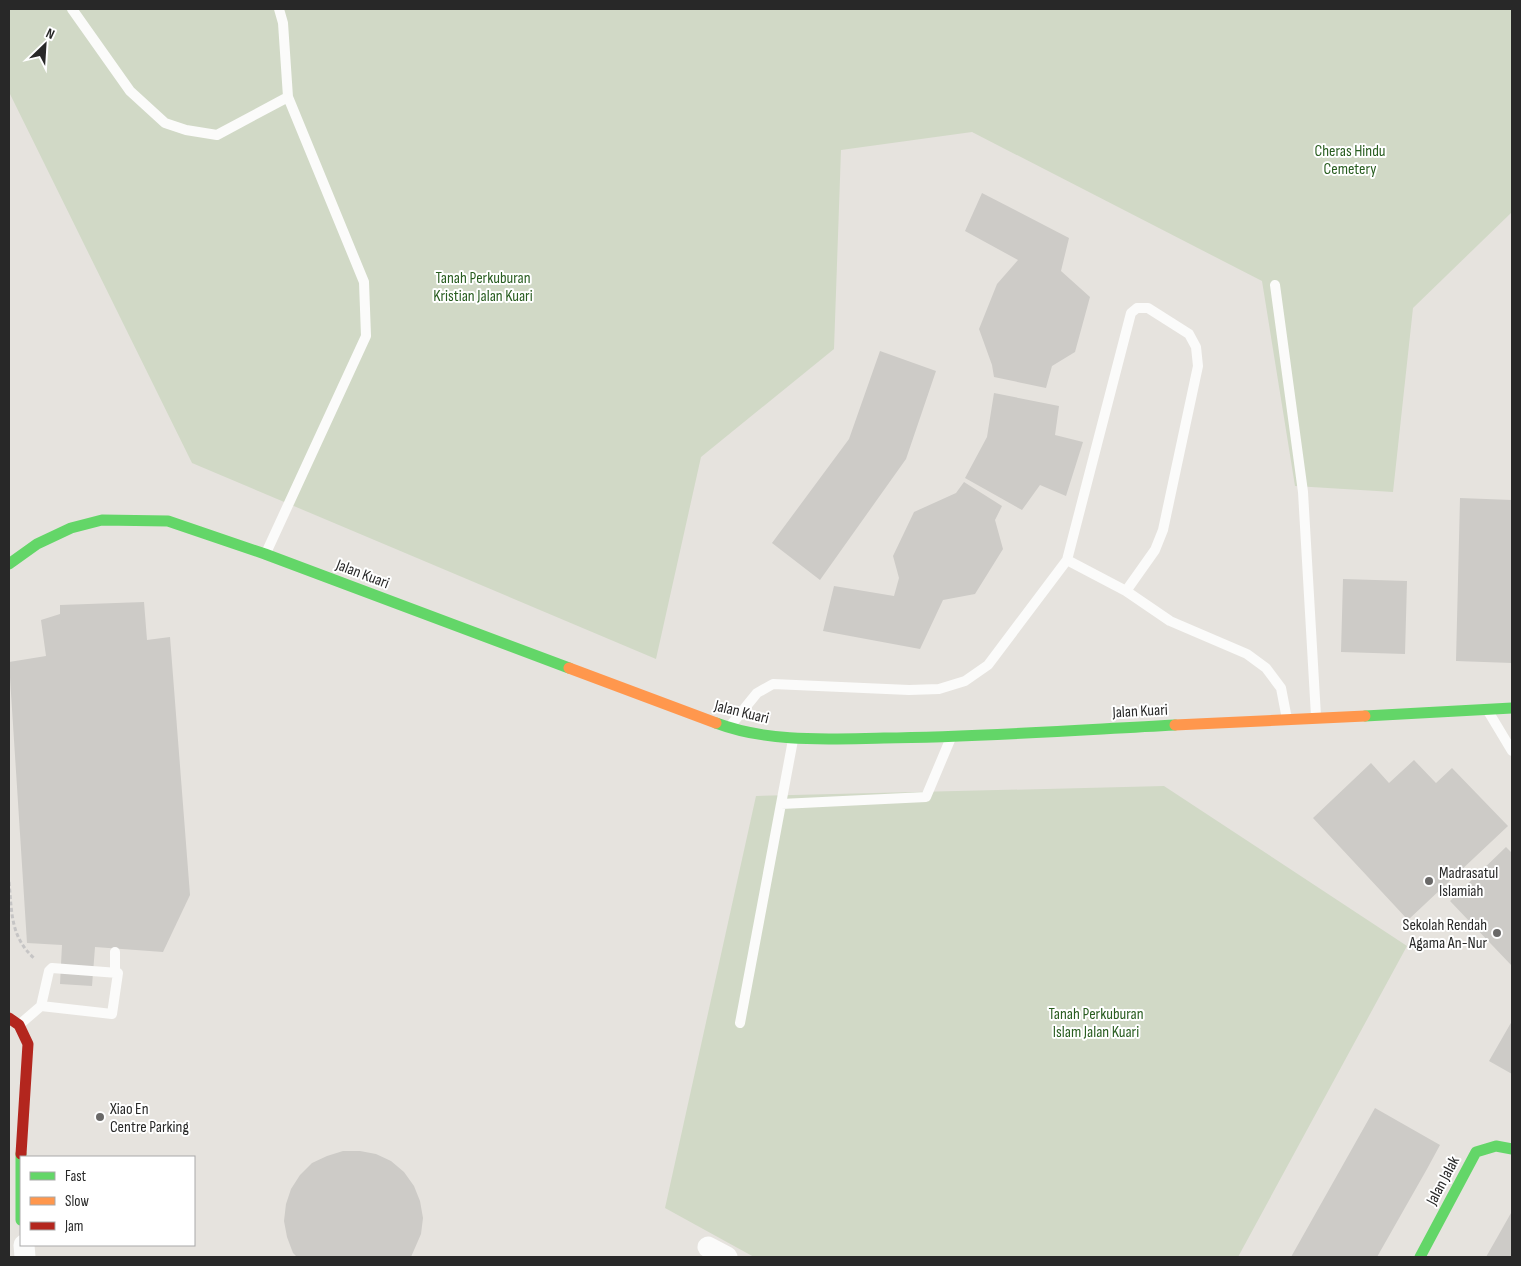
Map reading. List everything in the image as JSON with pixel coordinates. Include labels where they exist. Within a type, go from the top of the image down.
[{"type":"street","name":"Jalan Kuari","points":[[9,564],[37,544],[71,528],[102,520],[168,521],[265,554],[729,728],[793,739],[951,737],[1287,718],[1512,708]]},
{"type":"street","points":[[9,1018],[18,1025],[28,1044],[21,1156]]},
{"type":"street","name":"Jalan Jalak","points":[[1420,1257],[1476,1152],[1496,1146],[1512,1149]]},
{"type":"street","points":[[708,1247],[726,1257]]},
{"type":"lane","points":[[72,9],[130,91],[165,123],[186,130],[217,134],[288,97]]},
{"type":"lane","points":[[265,554],[366,336],[364,282],[288,97],[283,23],[279,9]]},
{"type":"lane","points":[[1275,285],[1303,492],[1316,717]]},
{"type":"lane","points":[[729,728],[757,693],[773,684],[909,690],[939,688],[965,681],[988,665],[1067,560],[1131,313],[1136,308],[1148,308],[1189,334],[1196,347],[1198,366],[1163,530],[1155,550],[1126,591]]},
{"type":"lane","points":[[1067,560],[1126,591],[1170,621],[1207,634],[1247,654],[1266,668],[1282,688],[1287,718]]},
{"type":"lane","points":[[1486,709],[1512,750]]},
{"type":"lane","points":[[781,804],[926,797],[951,737]]},
{"type":"lane","points":[[740,1022],[793,739]]},
{"type":"lane","points":[[42,1006],[112,1014],[119,976],[115,972],[115,952]]},
{"type":"lane","points":[[18,1025],[42,1006],[50,969],[115,972]]},
{"type":"path","points":[[9,882],[14,930],[33,957],[50,969]]},
{"type":"green space","name":"Tanah Perkuburan Kristian Jalan Kuari","points":[[9,9],[1512,9],[1512,212],[1413,308],[1393,492],[1295,486],[1262,281],[972,132],[841,150],[834,349],[701,457],[656,659],[192,463],[9,92]]},
{"type":"green space","name":"Tanah Perkuburan Islam Jalan Kuari","points":[[1164,786],[1407,946],[1238,1257],[754,1257],[665,1208],[756,796]]},
{"type":"building","points":[[982,193],[1069,238],[1061,271],[1090,297],[1075,352],[1052,366],[1046,388],[994,377],[992,365],[979,329],[997,284],[1018,260],[965,231]]},
{"type":"building","points":[[880,351],[936,371],[906,459],[820,580],[772,543],[849,439]]},
{"type":"building","points":[[994,393],[1059,406],[1055,435],[1083,442],[1066,496],[1040,485],[1022,510],[965,478],[987,437]]},
{"type":"building","points":[[964,482],[1002,506],[995,520],[1003,549],[975,594],[943,600],[920,649],[823,631],[834,586],[894,596],[899,578],[893,556],[914,512],[956,493]]},
{"type":"building","points":[[1460,498],[1512,500],[1512,663],[1456,661]]},
{"type":"building","points":[[1343,579],[1407,581],[1405,654],[1341,652]]},
{"type":"building","points":[[144,602],[147,640],[170,637],[190,895],[163,952],[95,947],[92,986],[60,984],[62,945],[27,943],[9,662],[46,656],[41,620],[60,614],[60,605]]},
{"type":"building","points":[[1414,760],[1436,783],[1452,768],[1508,826],[1408,920],[1313,818],[1371,763],[1389,783]]},
{"type":"building","name":"Sekolah Rendah Agama An-Nur","points":[[1506,847],[1512,853],[1512,966],[1450,901]]},
{"type":"building","points":[[1512,1021],[1512,1074],[1489,1061]]},
{"type":"building","points":[[1375,1108],[1440,1145],[1427,1169],[1377,1257],[1291,1257]]},
{"type":"building","points":[[343,1151],[360,1151],[376,1154],[391,1161],[404,1172],[414,1186],[420,1201],[423,1218],[421,1234],[411,1257],[297,1257],[293,1253],[284,1221],[286,1204],[291,1189],[300,1175],[312,1163]]},
{"type":"building","points":[[1511,1213],[1512,1257],[1486,1257],[1498,1236]]},
{"type":"traffic: fast","points":[[9,564],[37,544],[71,528],[102,520],[168,521],[265,554],[569,668]]},
{"type":"traffic: fast","points":[[1365,716],[1512,708]]},
{"type":"traffic: fast","points":[[716,723],[757,734],[820,739],[957,736],[1175,725]]},
{"type":"traffic: fast","points":[[1420,1257],[1476,1152],[1496,1146],[1512,1149]]},
{"type":"traffic: slow","points":[[569,668],[716,723]]},
{"type":"traffic: slow","points":[[1175,725],[1365,716]]},
{"type":"traffic: jam","points":[[9,1018],[19,1025],[28,1044],[21,1154]]},
{"type":"place","name":"Madrasatul Islamiah","points":[[1429,881]]},
{"type":"place","name":"Sekolah Rendah Agama An-Nur","points":[[1497,933]]},
{"type":"place","name":"Xiao En Centre Parking","points":[[100,1117]]},
{"type":"park label","name":"Cheras Hindu Cemetery","points":[[1350,159]]}]
